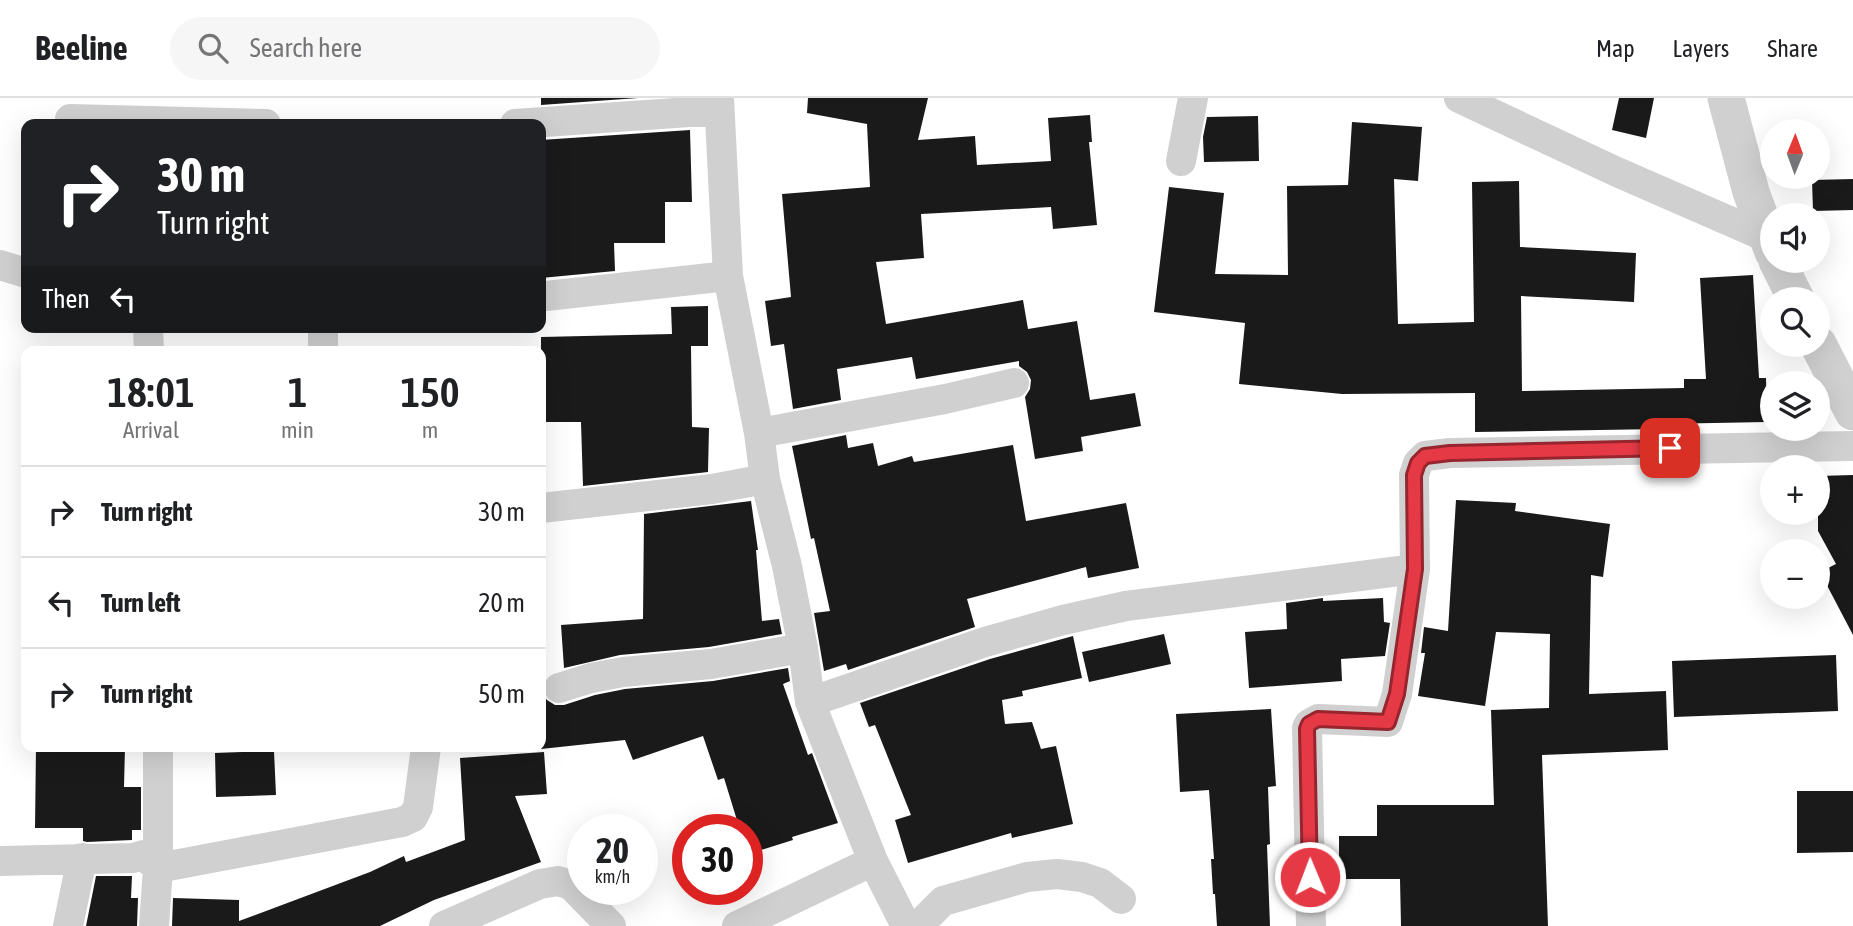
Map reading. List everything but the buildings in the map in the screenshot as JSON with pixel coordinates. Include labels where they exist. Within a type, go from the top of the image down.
[{"type":"street","points":[[1181,161],[1193,98]]},
{"type":"street","points":[[1459,98],[1617,172],[1760,244]]},
{"type":"street","points":[[1726,98],[1743,166],[1760,215]]},
{"type":"street","points":[[546,121],[719,104],[728,276],[759,433],[765,479],[787,566],[803,648],[810,702],[873,860],[906,926]]},
{"type":"street","points":[[72,114],[168,119]]},
{"type":"street","points":[[0,265],[21,271]]},
{"type":"street","points":[[546,296],[728,276]]},
{"type":"street","points":[[1825,357],[1853,412]]},
{"type":"street","points":[[759,433],[945,399],[1014,383]]},
{"type":"street","points":[[1311,926],[1307,729],[1309,724],[1318,719],[1388,722],[1397,694],[1415,569],[1414,475],[1418,463],[1425,456],[1853,446]]},
{"type":"street","points":[[546,507],[712,489],[765,479]]},
{"type":"street","points":[[810,702],[985,642],[1126,606],[1415,569]]},
{"type":"street","points":[[559,688],[624,672],[711,664],[803,648]]},
{"type":"street","points":[[154,926],[158,868],[158,752]]},
{"type":"street","points":[[158,868],[402,822],[413,817],[418,807],[425,752]]},
{"type":"street","points":[[0,861],[133,858],[143,855],[158,868]]},
{"type":"street","points":[[68,926],[82,858]]},
{"type":"street","points":[[737,926],[873,860]]},
{"type":"street","points":[[918,926],[943,901],[1027,877],[1057,874],[1082,877],[1100,883],[1121,899]]},
{"type":"street","points":[[444,926],[540,884],[558,881],[571,885],[611,926]]},
{"type":"route","points":[[1310,877],[1307,729],[1309,724],[1318,719],[1388,722],[1397,694],[1415,569],[1414,475],[1418,463],[1425,456],[1450,453],[1670,448]]}]
